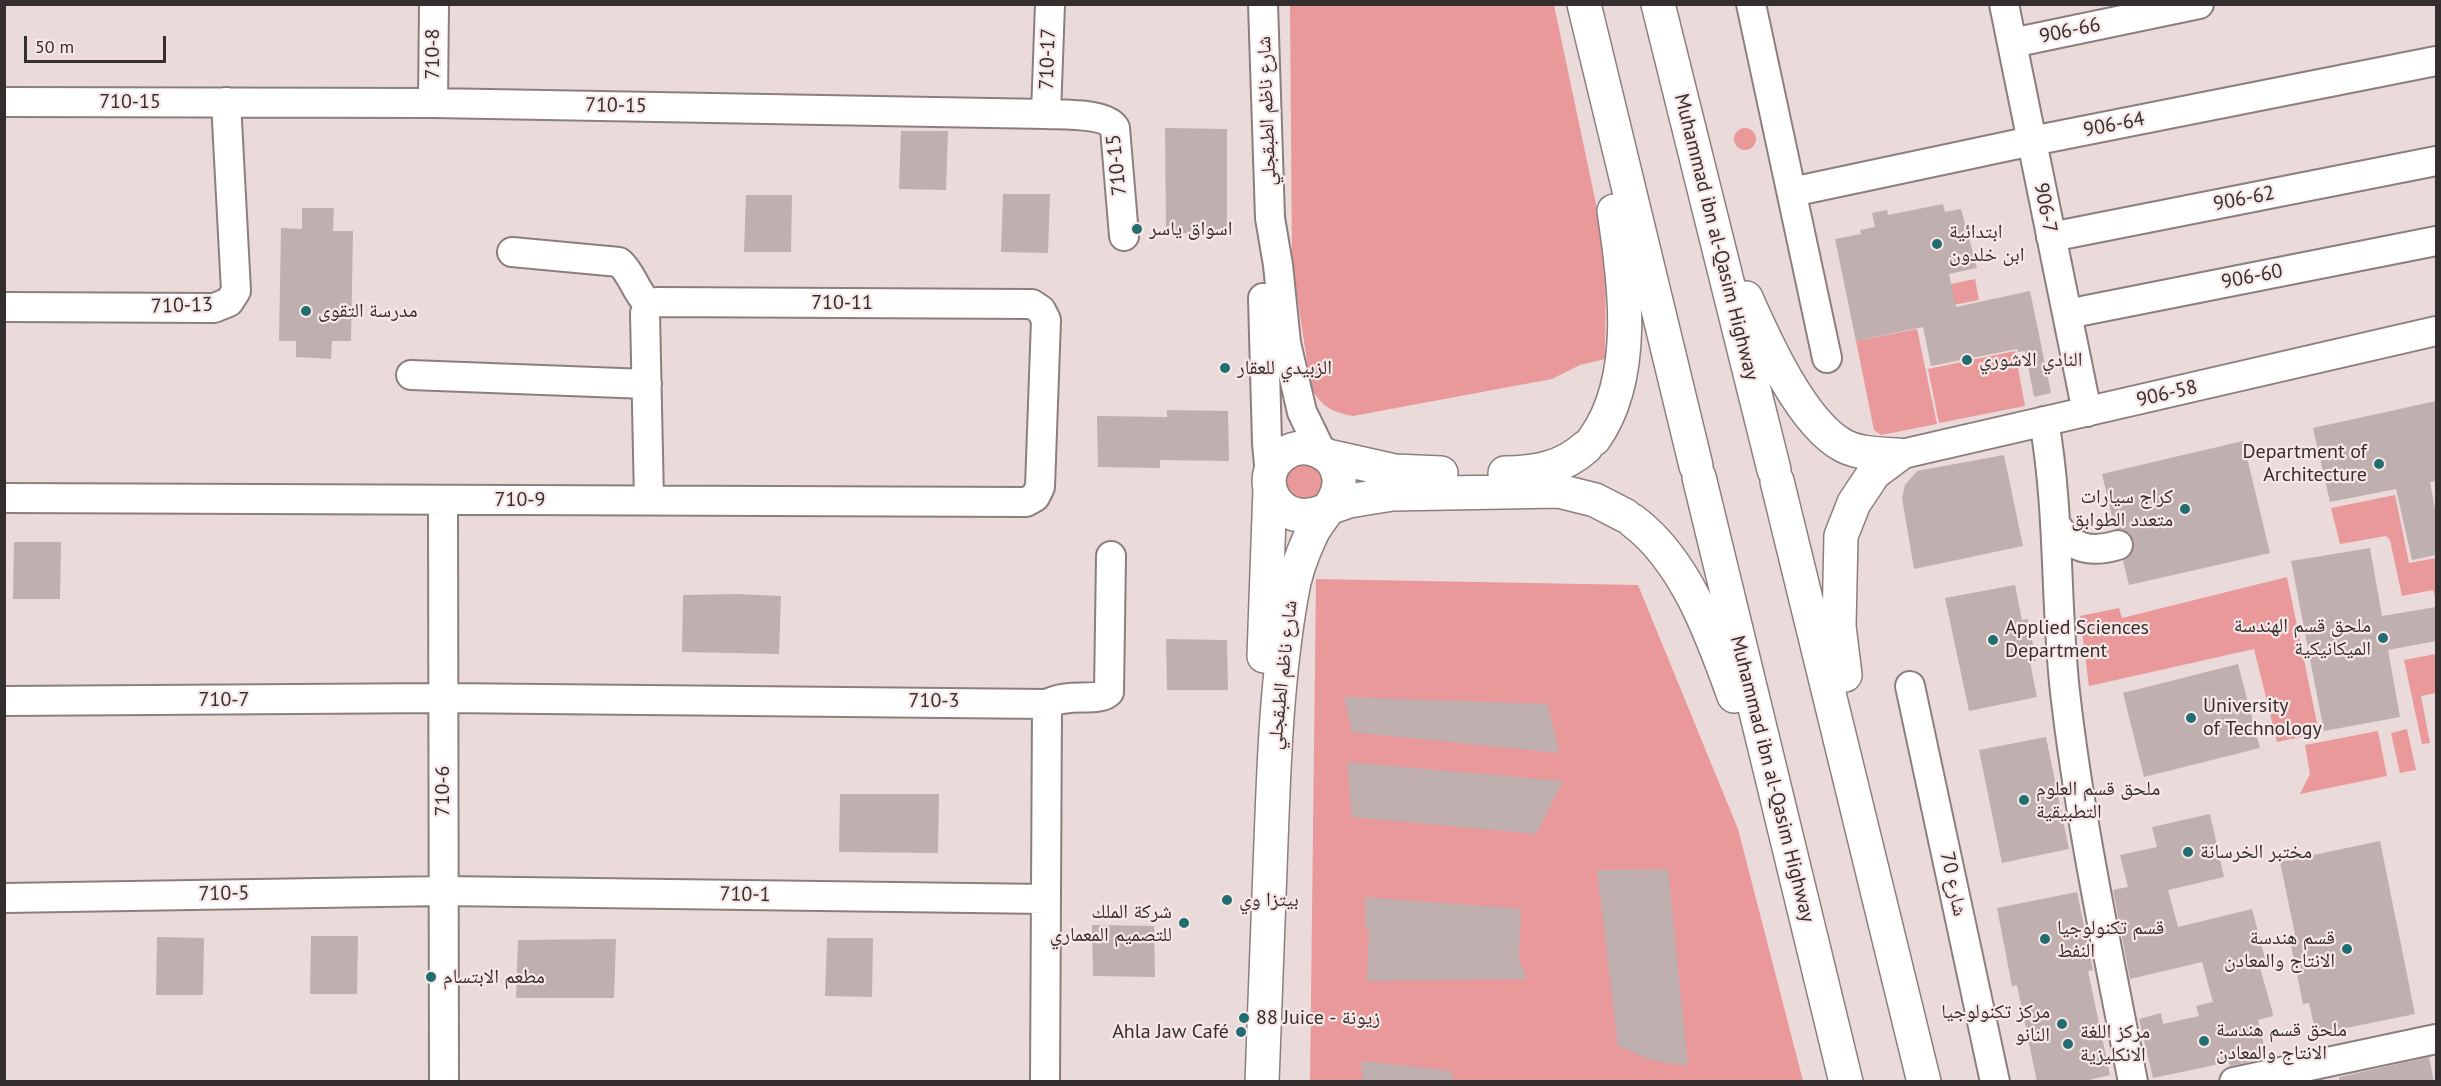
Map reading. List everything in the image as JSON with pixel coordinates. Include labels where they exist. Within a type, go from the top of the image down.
[{"type":"main road","points":[[1584,4],[1620,249],[1624,304],[1623,349],[1615,403],[1607,422],[1590,443],[1562,464],[1527,473],[1418,473],[1372,467],[1302,448],[1284,454],[1275,464],[1270,483],[1276,502],[1286,512],[1298,517],[1312,517],[1349,501],[1392,494],[1559,491],[1595,500],[1629,518],[1666,554],[1699,613],[1720,657],[1788,842]]},
{"type":"main road","name":"Muhammad ibn al-Qasim Highway","points":[[1584,4],[1846,1082]]},
{"type":"main road","name":"Muhammad ibn al-Qasim Highway","points":[[1658,4],[1863,827],[1924,1082]]},
{"type":"main road","points":[[1702,182],[1758,325],[1812,419],[1825,433],[1845,447],[1869,453],[1898,455]]},
{"type":"main road","points":[[1324,454],[1335,465],[1339,488],[1327,509]]},
{"type":"main road","points":[[1863,827],[1839,626],[1841,536],[1854,503],[1874,473],[1898,455]]},
{"type":"main road","name":"شارع ناظم الطبقجلي","points":[[1270,483],[1264,660],[1267,710],[1274,759]]},
{"type":"main road","name":"شارع ناظم الطبقجلي","points":[[1274,759],[1291,597],[1304,552],[1327,509]]},
{"type":"main road","points":[[1262,1082],[1274,759]]},
{"type":"street","name":"710-8","points":[[433,103],[434,4]]},
{"type":"street","name":"710-17","points":[[1046,114],[1050,4]]},
{"type":"street","name":"شارع ناظم الطبقجلي","points":[[1263,4],[1270,218]]},
{"type":"street","points":[[1752,4],[1827,358]]},
{"type":"street","name":"906-7","points":[[2004,4],[2087,412]]},
{"type":"street","name":"906-66","points":[[2012,43],[2199,4]]},
{"type":"street","name":"906-64","points":[[1792,192],[2032,141],[2436,61]]},
{"type":"street","name":"710-15","points":[[4,102],[433,103],[1046,114],[1099,118],[1113,124],[1124,236]]},
{"type":"street","name":"710-13","points":[[4,307],[214,308],[229,302],[236,291],[226,102]]},
{"type":"street","name":"906-62","points":[[2051,237],[2436,161]]},
{"type":"street","points":[[1270,218],[1290,369],[1302,412],[1324,454]]},
{"type":"street","points":[[1270,218],[1263,288],[1270,483]]},
{"type":"street","name":"906-60","points":[[2067,314],[2436,241]]},
{"type":"street","points":[[512,252],[619,261],[625,267],[638,294],[649,305],[645,313],[649,500]]},
{"type":"street","name":"710-11","points":[[649,305],[657,302],[1032,304],[1041,310],[1046,320],[1040,487],[1035,497]]},
{"type":"street","name":"906-58","points":[[1898,455],[2436,331]]},
{"type":"street","points":[[411,375],[646,384]]},
{"type":"street","points":[[2044,421],[2053,480],[2058,621],[2068,717],[2094,884],[2133,1082]]},
{"type":"street","name":"710-9","points":[[4,498],[1026,502],[1035,497]]},
{"type":"street","name":"710-6","points":[[443,500],[444,1082]]},
{"type":"street","points":[[2056,525],[2072,543],[2087,549],[2101,550],[2118,544]]},
{"type":"street","name":"710-3","points":[[443,698],[1047,704],[1063,697],[1098,698],[1108,692],[1111,556]]},
{"type":"street","name":"شارع 70","points":[[1910,686],[1995,1082]]},
{"type":"street","name":"710-7","points":[[4,701],[443,698]]},
{"type":"street","points":[[1045,1082],[1047,704]]},
{"type":"street","name":"710-5","points":[[4,898],[444,891]]},
{"type":"street","name":"710-1","points":[[444,891],[1046,899]]},
{"type":"street","points":[[2234,1082],[2436,1039]]},
{"type":"shaded area","points":[[1290,5],[1554,5],[1606,251],[1605,359],[1580,365],[1552,379],[1353,416],[1339,413],[1319,400],[1311,388],[1292,262]]},
{"type":"shaded area","points":[[1745,128],[1753,131],[1756,139],[1753,147],[1745,150],[1737,147],[1734,139],[1737,131]]},
{"type":"shaded area","points":[[1975,279],[1979,300],[1882,319],[1878,299]]},
{"type":"shaded area","points":[[1917,329],[1937,424],[1881,435],[1874,430],[1856,341]]},
{"type":"shaded area","points":[[2015,351],[2025,406],[1939,423],[1928,369]]},
{"type":"shaded area","points":[[1304,462],[1311,463],[1317,468],[1322,474],[1322,488],[1317,494],[1311,499],[1304,500],[1297,499],[1291,494],[1286,488],[1285,481],[1286,474],[1291,468],[1297,463]]},
{"type":"shaded area","points":[[2395,495],[2409,563],[2436,558],[2436,601],[2433,590],[2402,596],[2390,540],[2386,536],[2340,544],[2331,508]]},
{"type":"shaded area","points":[[2287,577],[2319,733],[2277,742],[2254,649],[2089,686],[2080,616],[2119,608],[2122,618]]},
{"type":"shaded area","points":[[1316,579],[1638,585],[1738,829],[1803,1081],[1310,1082]]},
{"type":"shaded area","points":[[2436,654],[2436,693],[2421,696],[2430,743],[2422,744],[2404,660]]},
{"type":"shaded area","points":[[2407,729],[2416,770],[2400,773],[2391,733]]},
{"type":"shaded area","points":[[2378,731],[2387,776],[2300,794],[2310,774],[2305,745]]},
{"type":"building","points":[[1165,128],[1227,129],[1227,234],[1166,233]]},
{"type":"building","points":[[901,131],[948,131],[946,190],[899,189]]},
{"type":"building","points":[[1003,194],[1050,194],[1048,253],[1001,252]]},
{"type":"building","points":[[746,195],[792,195],[791,252],[744,252]]},
{"type":"building","points":[[1943,204],[1945,212],[1961,209],[1977,268],[1949,274],[1956,307],[2030,291],[2051,393],[2034,397],[2025,351],[2018,352],[2017,349],[1931,366],[1923,327],[1856,341],[1835,239],[1861,234],[1860,230],[1875,227],[1872,213],[1887,210],[1888,215]]},
{"type":"building","points":[[302,208],[334,208],[333,231],[353,231],[351,341],[332,341],[331,359],[296,357],[296,341],[279,341],[281,228],[302,229]]},
{"type":"building","name":"Department of Architecture","points":[[2436,401],[2436,481],[2430,482],[2436,514],[2436,555],[2412,560],[2396,489],[2330,502],[2313,428]]},
{"type":"building","points":[[1167,410],[1228,411],[1229,461],[1160,460],[1160,468],[1098,467],[1097,416],[1167,417]]},
{"type":"building","name":"كراج سيارات متعدد الطوابق","points":[[2243,441],[2270,553],[2129,585],[2123,561],[2130,556],[2134,542],[2129,533],[2115,529],[2102,474]]},
{"type":"building","points":[[2004,455],[2023,546],[1914,569],[1902,498],[1905,485],[1917,471]]},
{"type":"building","points":[[14,542],[61,542],[60,599],[13,599]]},
{"type":"building","name":"ملحق قسم الهندسة الميكانيكية","points":[[2370,548],[2382,616],[2436,607],[2436,641],[2388,650],[2400,717],[2324,731],[2291,561]]},
{"type":"building","name":"Applied Sciences Department","points":[[2015,585],[2022,620],[2028,619],[2036,661],[2030,662],[2037,697],[1969,711],[1945,598]]},
{"type":"building","points":[[683,595],[781,596],[779,654],[682,652]]},
{"type":"building","points":[[1166,639],[1227,640],[1228,690],[1167,690]]},
{"type":"building","points":[[2238,664],[2260,748],[2144,777],[2123,693]]},
{"type":"building","points":[[1344,697],[1548,704],[1559,753],[1352,732]]},
{"type":"building","name":"ملحق قسم العلوم التطبيقية","points":[[2046,737],[2069,849],[2002,863],[1979,750]]},
{"type":"building","points":[[1347,762],[1563,781],[1536,834],[1352,817]]},
{"type":"building","points":[[840,794],[939,794],[938,853],[839,852]]},
{"type":"building","points":[[2210,814],[2224,877],[2168,890],[2178,927],[2252,909],[2267,966],[2260,968],[2273,1016],[2258,1020],[2267,1058],[2230,1066],[2229,1062],[2153,1078],[2139,1019],[2161,1013],[2163,1024],[2199,1016],[2196,1006],[2213,1002],[2202,962],[2130,979],[2113,890],[2128,887],[2120,855],[2157,847],[2152,827]]},
{"type":"building","name":"قسم هندسة الانتاج والمعادن","points":[[2380,841],[2415,1014],[2316,1034],[2309,1003],[2303,1004],[2289,936],[2295,934],[2280,862]]},
{"type":"building","points":[[1668,869],[1688,1066],[1651,1060],[1618,1046],[1597,870]]},
{"type":"building","points":[[2077,892],[2093,970],[2088,971],[2110,1075],[2080,1082],[2037,1082],[2017,985],[2012,986],[1997,908]]},
{"type":"building","points":[[1365,897],[1521,909],[1519,960],[1527,979],[1367,981],[1369,929],[1366,929]]},
{"type":"building","points":[[1092,925],[1154,926],[1155,977],[1093,976]]},
{"type":"building","points":[[311,936],[358,936],[357,994],[310,994]]},
{"type":"building","points":[[157,937],[204,938],[203,995],[156,995]]},
{"type":"building","points":[[827,938],[873,938],[872,997],[825,996]]},
{"type":"building","points":[[616,939],[614,998],[516,998],[518,940]]},
{"type":"building","points":[[2429,1057],[2434,1082],[2339,1082],[2339,1077]]},
{"type":"building","points":[[1361,1061],[1452,1071],[1452,1082],[1363,1082]]},
{"type":"place","name":"اسواق ياسر","points":[[1137,229]]},
{"type":"place","name":"ابتدائية ابن خلدون","points":[[1937,244]]},
{"type":"place","name":"مدرسة التقوى","points":[[306,311]]},
{"type":"place","name":"النادي الاشوري","points":[[1967,360]]},
{"type":"place","name":"الزبيدي للعقار","points":[[1225,368]]},
{"type":"place","name":"Department of Architecture","points":[[2379,464]]},
{"type":"place","name":"كراج سيارات متعدد الطوابق","points":[[2185,509]]},
{"type":"place","name":"ملحق قسم الهندسة الميكانيكية","points":[[2383,638]]},
{"type":"place","name":"Applied Sciences Department","points":[[1993,640]]},
{"type":"place","name":"University of Technology","points":[[2191,718]]},
{"type":"place","name":"ملحق قسم العلوم التطبيقية","points":[[2024,800]]},
{"type":"place","name":"مختبر الخرسانة","points":[[2188,852]]},
{"type":"place","name":"بيتزا وي","points":[[1227,900]]},
{"type":"place","name":"شركة الملك للتصميم المعماري","points":[[1184,923]]},
{"type":"place","name":"قسم تكنولوجيا النفط","points":[[2045,939]]},
{"type":"place","name":"قسم هندسة الانتاج والمعادن","points":[[2347,949]]},
{"type":"place","name":"مطعم الابتسام","points":[[431,977]]},
{"type":"place","name":"88 Juice - زيونة","points":[[1244,1018]]},
{"type":"place","name":"مركز تكنولوجيا النانو","points":[[2062,1024]]},
{"type":"place","name":"Ahla Jaw Café","points":[[1241,1032]]},
{"type":"place","name":"ملحق قسم هندسة الانتاج والمعادن","points":[[2204,1041]]},
{"type":"place","name":"مركز اللغة الانكليزية","points":[[2068,1044]]}]
